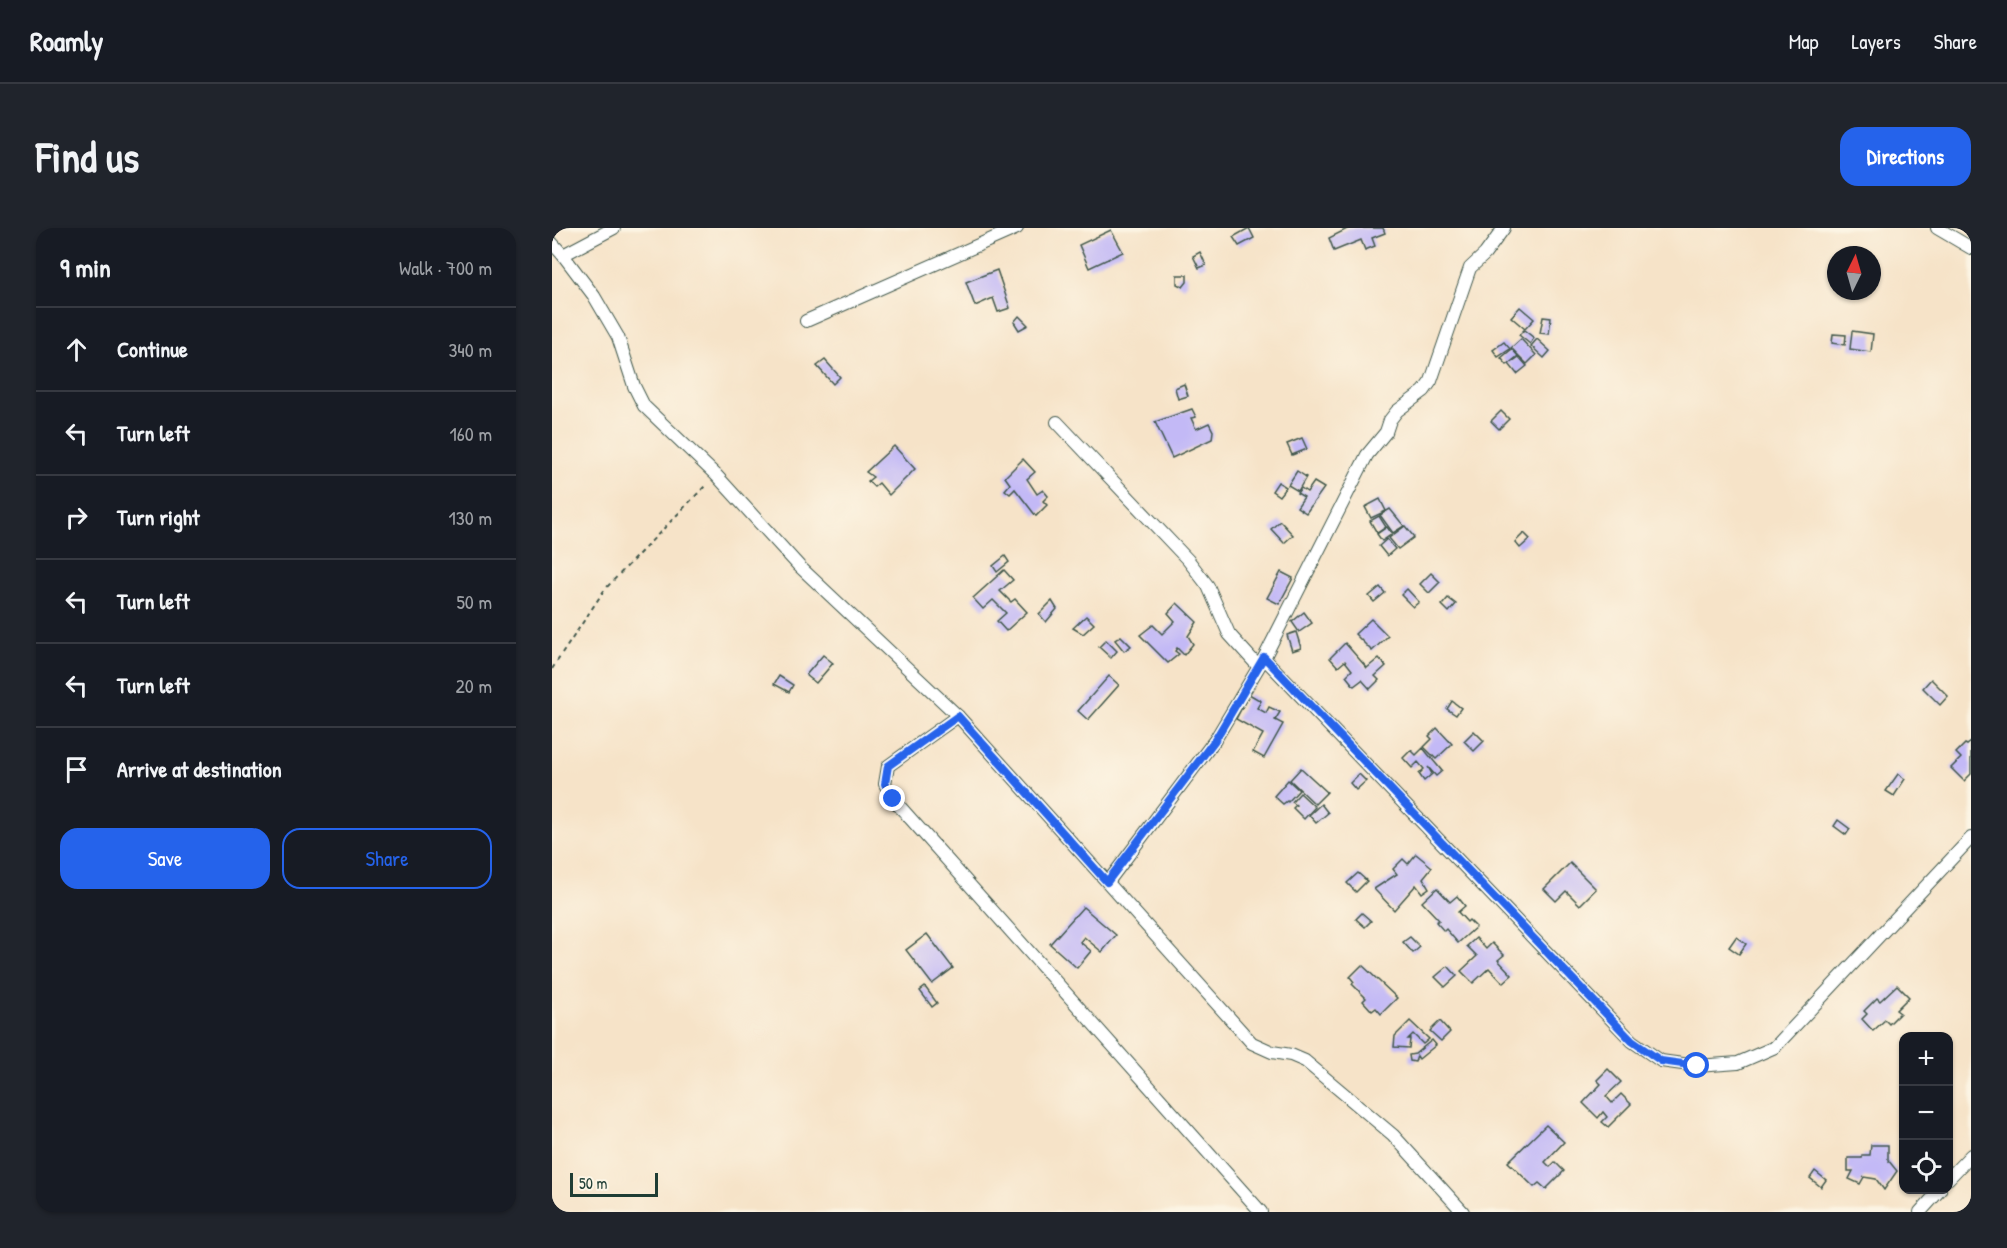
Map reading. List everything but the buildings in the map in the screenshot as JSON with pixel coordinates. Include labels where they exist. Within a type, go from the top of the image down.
[{"type":"street","points":[[563,255],[614,228]]},
{"type":"street","points":[[806,321],[1017,228]]},
{"type":"street","points":[[1107,882],[1215,740],[1261,662],[1367,455],[1382,437],[1397,411],[1424,391],[1431,381],[1470,268],[1485,254],[1504,228]]},
{"type":"street","points":[[1937,228],[1971,248]]},
{"type":"street","points":[[552,243],[594,296],[618,338],[634,386],[644,406],[716,475],[799,566],[958,716],[1252,1042],[1272,1052],[1291,1055],[1305,1061],[1393,1135],[1463,1212]]},
{"type":"street","points":[[1057,422],[1195,568],[1208,586],[1229,633],[1261,662],[1632,1041],[1661,1061],[1697,1066],[1738,1063],[1775,1047],[1971,837]]},
{"type":"street","points":[[958,716],[888,766],[885,784],[893,799],[1261,1212]]},
{"type":"street","points":[[1953,1174],[1971,1155]]},
{"type":"street","points":[[1920,1212],[1936,1194]]},
{"type":"path","points":[[552,669],[605,588],[716,475]]},
{"type":"route","points":[[893,799],[885,784],[888,766],[958,716],[1107,882],[1215,740],[1264,657],[1632,1041],[1661,1061],[1697,1066]]}]
